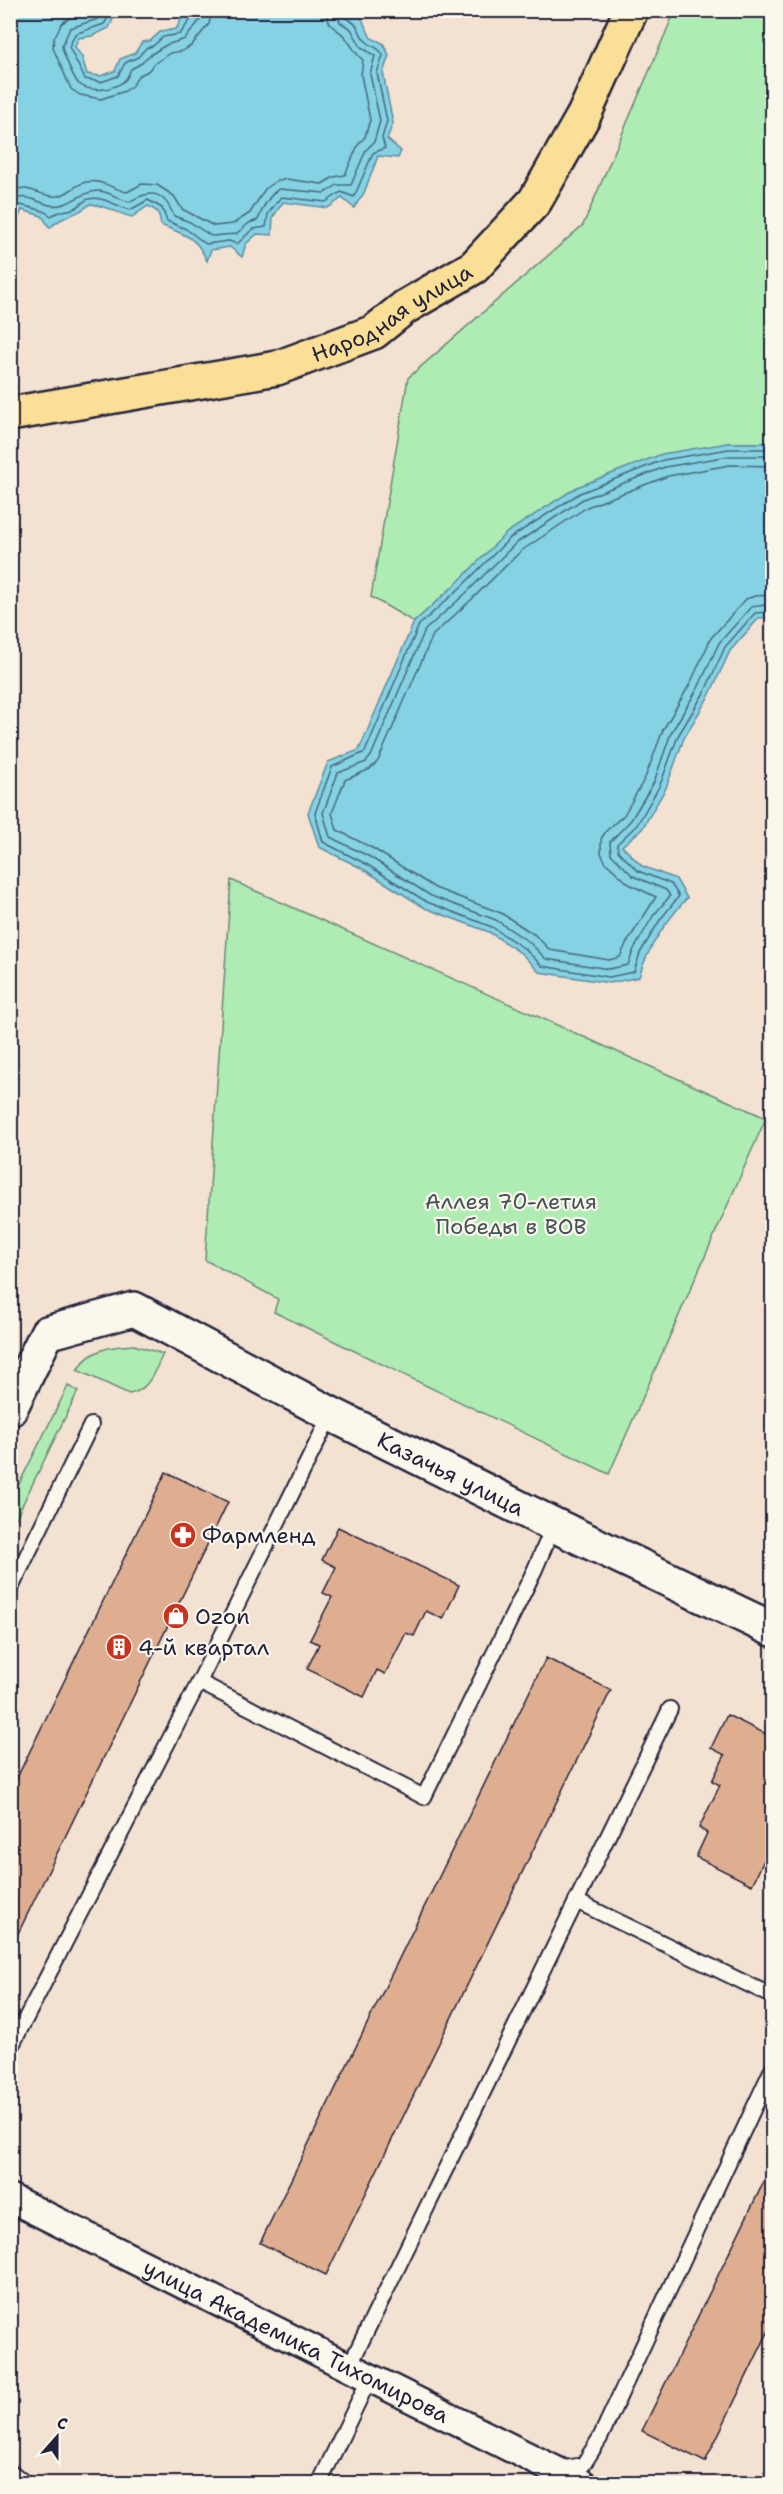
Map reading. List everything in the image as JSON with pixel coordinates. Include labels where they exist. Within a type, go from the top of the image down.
[{"type":"main road","name":"Народная улица","points":[[10,414],[277,368],[374,332],[405,307],[474,267],[535,201],[584,115],[631,10]]},
{"type":"street","name":"Казачья улица","points":[[10,1409],[48,1334],[134,1309],[332,1414],[554,1525],[772,1629]]},
{"type":"street","name":"улица Академика Тихомирова","points":[[10,2198],[360,2372],[553,2477],[583,2484]]},
{"type":"lane","points":[[10,2049],[199,1682],[332,1414]]},
{"type":"lane","points":[[10,1590],[91,1425]]},
{"type":"lane","points":[[199,1682],[424,1797],[535,1569],[554,1525]]},
{"type":"lane","points":[[319,2484],[360,2372],[576,1901],[670,1709]]},
{"type":"lane","points":[[576,1901],[772,1996]]},
{"type":"lane","points":[[553,2477],[583,2465],[600,2438],[772,2069]]},
{"type":"lane","points":[[10,2471],[26,2484]]},
{"type":"green space","points":[[675,11],[772,11],[772,443],[728,443],[456,584],[414,622],[371,597],[408,378],[583,225]]},
{"type":"green space","name":"Аллея 70-летия Победы в ВОВ","points":[[231,880],[766,1118],[609,1474],[274,1312],[278,1299],[205,1260]]},
{"type":"green space","points":[[134,1345],[163,1354],[150,1379],[142,1389],[136,1392],[129,1394],[77,1370],[88,1357],[95,1353],[117,1346]]},
{"type":"green space","points":[[68,1386],[78,1391],[11,1528],[11,1500]]},
{"type":"water","points":[[11,10],[121,11],[113,19],[109,28],[92,36],[78,38],[75,47],[82,57],[87,74],[100,76],[115,71],[120,59],[135,53],[142,42],[150,41],[160,32],[176,29],[182,18],[193,11],[342,11],[361,17],[371,38],[383,43],[389,55],[383,73],[393,123],[387,139],[401,151],[398,158],[378,156],[364,193],[354,208],[342,198],[328,208],[283,202],[273,217],[272,235],[257,234],[246,244],[242,257],[230,247],[211,250],[207,261],[194,241],[161,225],[158,212],[148,206],[132,217],[90,204],[50,228],[42,216],[22,210],[11,230]]},
{"type":"water","points":[[728,443],[772,443],[772,617],[759,618],[730,651],[710,694],[684,738],[666,788],[642,829],[622,846],[642,866],[676,879],[687,898],[658,935],[639,977],[610,983],[539,972],[521,953],[489,932],[425,908],[363,869],[319,847],[308,813],[328,762],[359,750],[414,622],[456,584],[506,533],[577,487],[662,454]]},
{"type":"building","name":"4-й квартал","points":[[166,1472],[228,1502],[10,1950],[10,1792]]},
{"type":"building","points":[[338,1527],[459,1585],[443,1619],[426,1611],[414,1636],[406,1633],[385,1674],[377,1670],[364,1697],[307,1669],[319,1644],[310,1640],[332,1597],[323,1593],[336,1567],[322,1560]]},
{"type":"building","points":[[546,1658],[611,1690],[326,2275],[260,2243]]},
{"type":"building","points":[[727,1715],[772,1737],[772,1862],[765,1858],[752,1885],[696,1857],[707,1833],[699,1828],[720,1785],[712,1781],[725,1755],[711,1748]]},
{"type":"building","points":[[772,2165],[772,2324],[705,2462],[642,2431]]},
{"type":"place","name":"Фармленд","points":[[183,1535]]},
{"type":"place","name":"Ozon","points":[[176,1616]]},
{"type":"place","name":"4-й квартал","points":[[119,1647]]}]
